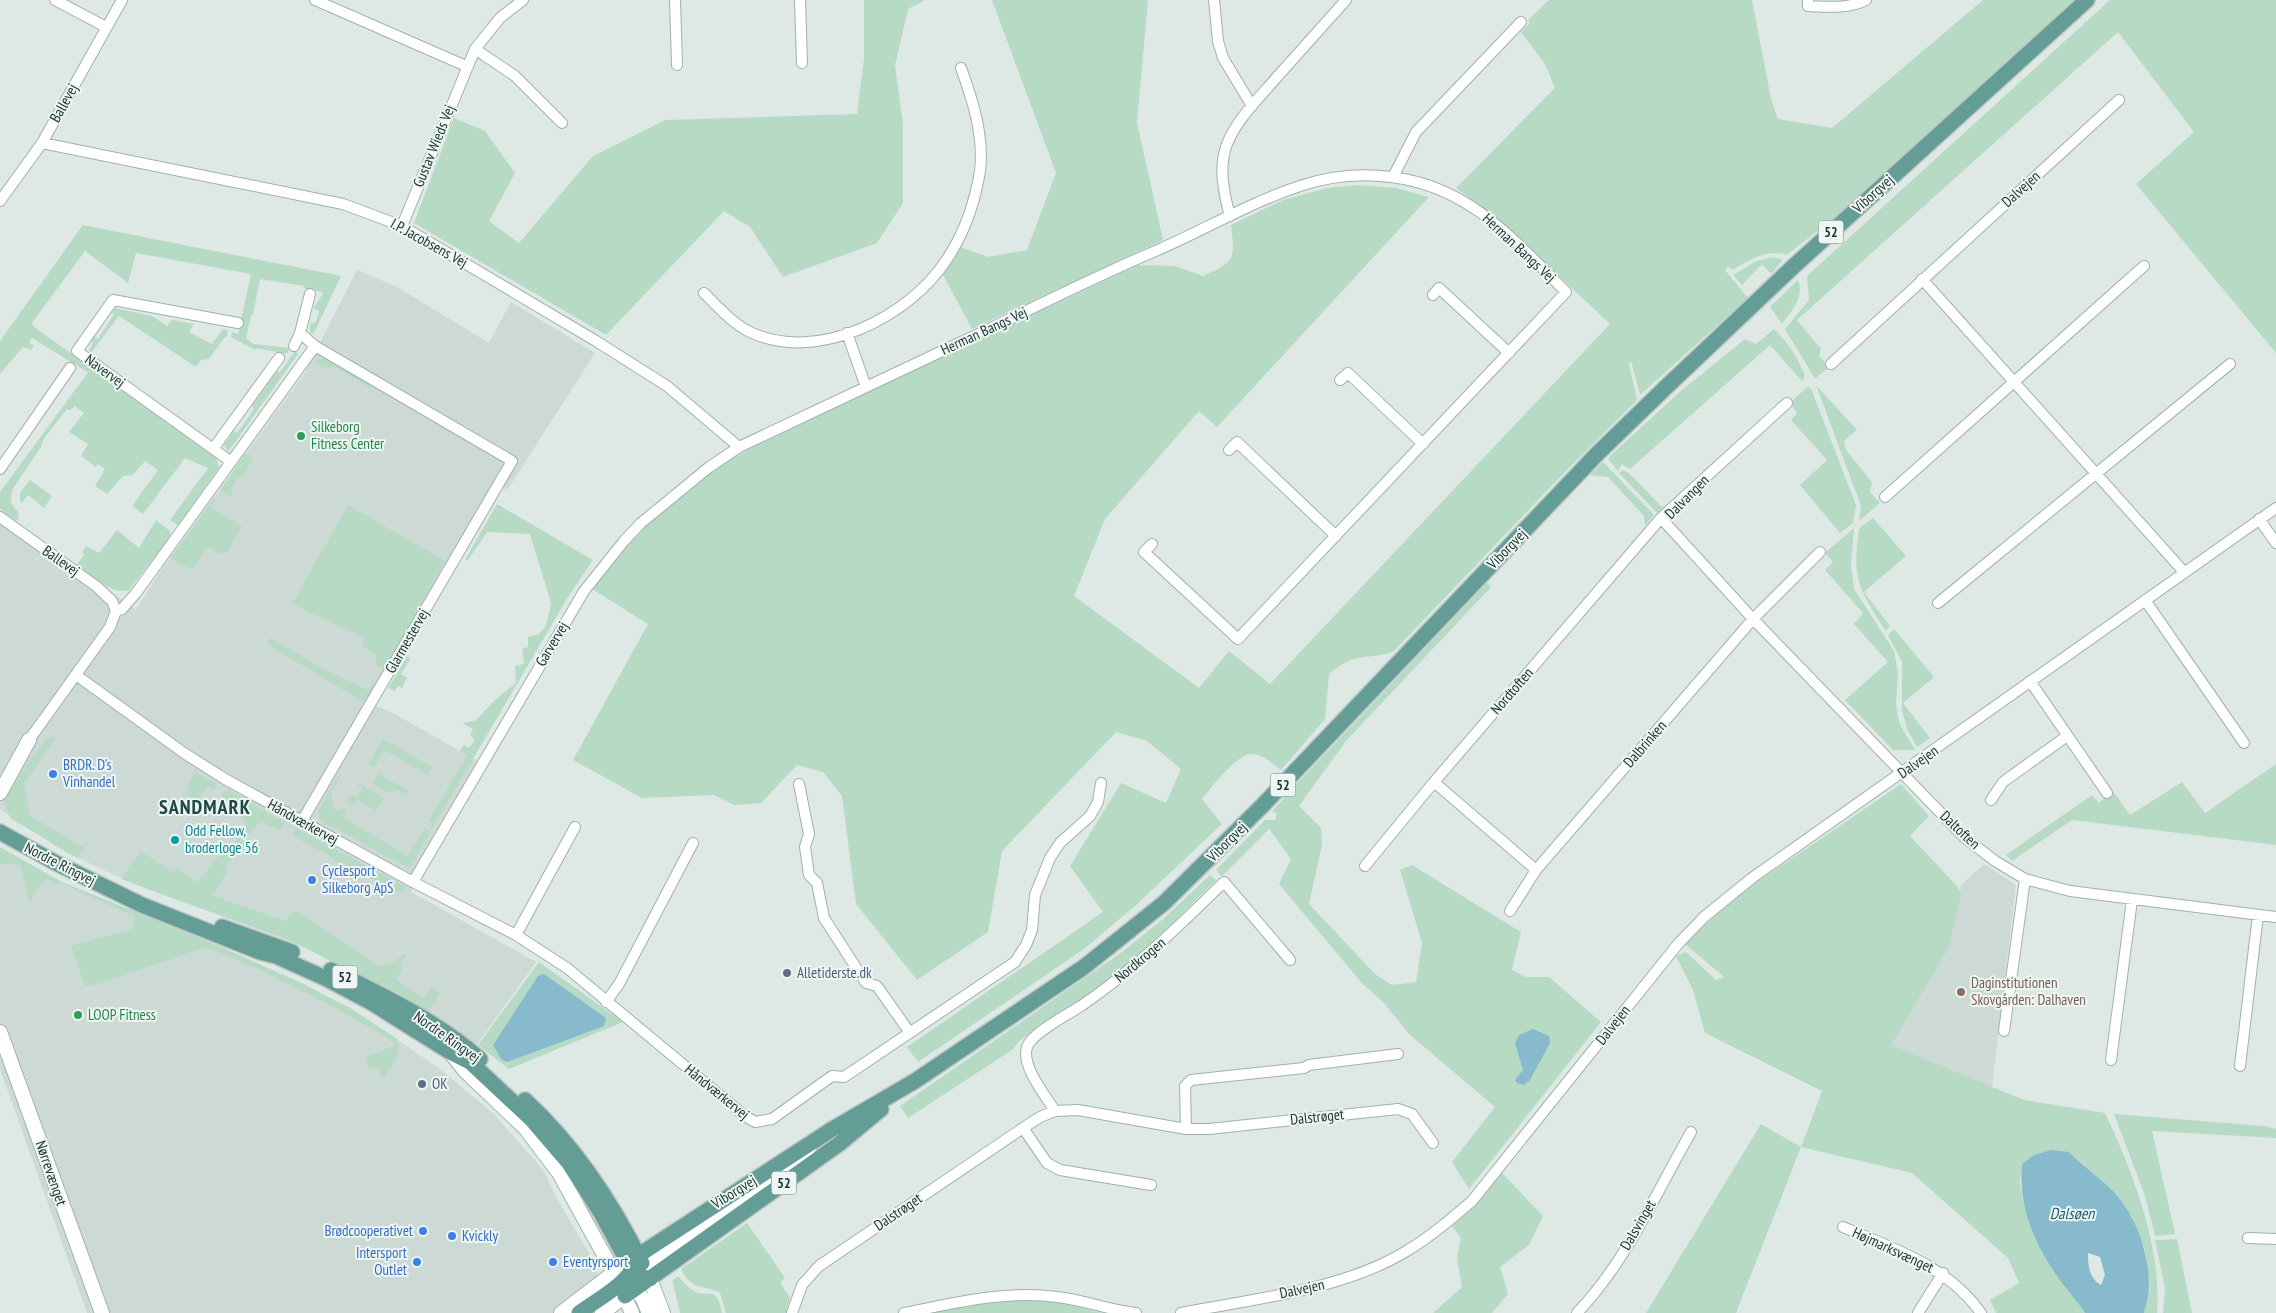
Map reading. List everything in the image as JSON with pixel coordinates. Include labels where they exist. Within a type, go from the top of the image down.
[{"type":"main road","name":"Viborgvej","points":[[632,1276],[813,1142],[915,1082],[1084,967],[1164,903],[1264,804],[1598,453],[1794,266],[2087,0]]},
{"type":"main road","name":"Nordre Ringvej","points":[[0,832],[161,913],[260,952],[276,956],[327,979],[372,1003],[450,1052],[470,1062],[532,1120],[568,1162],[600,1213],[632,1276]]},
{"type":"main road","name":"Nordre Ringvej","points":[[121,894],[144,899],[278,946],[362,985],[437,1028],[477,1057],[540,1114],[576,1154],[628,1233],[632,1276]]},
{"type":"main road","name":"Viborgvej","points":[[632,1276],[839,1144],[915,1082]]},
{"type":"main road","points":[[579,1313],[632,1276]]},
{"type":"street","points":[[55,0],[106,28]]},
{"type":"street","name":"Ballevej","points":[[0,201],[42,143],[122,0]]},
{"type":"street","points":[[315,0],[466,66]]},
{"type":"street","name":"Gustav Wieds Vej","points":[[402,226],[475,48],[500,18],[524,0]]},
{"type":"street","points":[[675,0],[677,65]]},
{"type":"street","points":[[800,0],[802,63]]},
{"type":"street","points":[[1214,0],[1218,41],[1223,58],[1252,106]]},
{"type":"street","points":[[1230,216],[1224,194],[1223,177],[1226,146],[1235,128],[1252,106],[1346,0]]},
{"type":"street","points":[[1808,0],[1808,6],[1821,7],[1840,7],[1866,0]]},
{"type":"street","points":[[1393,177],[1416,132],[1521,22]]},
{"type":"street","points":[[475,48],[515,76],[562,123]]},
{"type":"street","points":[[704,293],[736,324],[750,332],[772,340],[796,342],[826,339],[876,322],[927,285],[947,260],[962,232],[974,202],[980,169],[980,145],[974,104],[961,68]]},
{"type":"street","name":"Dalvejen","points":[[1831,364],[2119,100]]},
{"type":"street","name":"I.P. Jacobsens Vej","points":[[42,143],[343,204],[402,226],[596,341],[667,386],[739,447]]},
{"type":"street","name":"Herman Bangs Vej","points":[[739,447],[1230,216],[1299,186],[1335,177],[1365,175],[1393,177],[1424,184],[1453,195],[1501,227],[1566,292],[1238,639],[1144,552],[1152,544]]},
{"type":"street","points":[[1885,497],[2144,266]]},
{"type":"street","points":[[1922,279],[2184,572]]},
{"type":"street","points":[[1433,295],[1439,288],[1509,352]]},
{"type":"street","points":[[294,346],[300,333],[310,294]]},
{"type":"street","name":"Navervej","points":[[230,461],[77,351],[113,300],[238,323]]},
{"type":"street","points":[[0,793],[30,740],[110,627],[116,611],[122,608],[136,593],[230,461],[316,346],[300,333]]},
{"type":"street","points":[[847,333],[866,387]]},
{"type":"street","name":"Glarmestervej","points":[[302,821],[512,461],[316,346]]},
{"type":"street","points":[[213,449],[279,358]]},
{"type":"street","points":[[1938,602],[2230,364]]},
{"type":"street","points":[[0,469],[70,368]]},
{"type":"street","points":[[1340,380],[1348,373],[1423,444]]},
{"type":"street","name":"Dalvangen","points":[[1787,403],[1661,518],[1753,619],[1903,772]]},
{"type":"street","points":[[1229,450],[1237,442],[1336,536]]},
{"type":"street","name":"Garvervej","points":[[413,882],[584,592],[624,541],[641,523],[708,468],[739,447]]},
{"type":"street","name":"Dalvejen","points":[[1181,1313],[1328,1284],[1366,1271],[1405,1252],[1444,1225],[1472,1201],[1656,971],[1704,917],[1752,878],[2276,508]]},
{"type":"street","name":"Ballevej","points":[[0,517],[107,595],[116,611]]},
{"type":"street","name":"Nordtoften","points":[[1365,866],[1434,782],[1661,518]]},
{"type":"street","points":[[2259,519],[2276,543]]},
{"type":"street","points":[[1753,619],[1820,552]]},
{"type":"street","points":[[2144,600],[2244,743]]},
{"type":"street","name":"Dalbrinken","points":[[1510,912],[1536,870],[1753,619]]},
{"type":"street","name":"Håndværkervej","points":[[76,675],[184,753],[225,779],[413,882],[516,935],[567,968],[745,1116],[761,1122],[772,1119],[832,1076],[844,1078],[1016,962],[1032,930],[1035,895],[1050,858],[1060,843],[1090,816],[1098,802],[1101,783]]},
{"type":"street","points":[[2030,681],[2107,793]]},
{"type":"street","points":[[1991,800],[2003,782],[2067,736]]},
{"type":"street","points":[[0,772],[30,740]]},
{"type":"street","name":"Daltoften","points":[[1903,772],[1964,837],[1995,862],[2025,878],[2070,891],[2276,917]]},
{"type":"street","points":[[1434,782],[1536,870]]},
{"type":"street","points":[[799,784],[809,834],[805,847],[809,875],[817,882],[824,918],[866,983],[877,986],[910,1033]]},
{"type":"street","points":[[516,935],[574,827]]},
{"type":"street","points":[[606,1002],[619,984],[693,843]]},
{"type":"street","points":[[2004,1031],[2025,878]]},
{"type":"street","name":"Nordkrogen","points":[[1055,1111],[1027,1065],[1026,1055],[1032,1039],[1106,989],[1152,952],[1224,882],[1290,960]]},
{"type":"street","points":[[2111,1060],[2132,900]]},
{"type":"street","points":[[2240,1066],[2258,915]]},
{"type":"street","name":"Nørrevænget","points":[[0,1032],[102,1313]]},
{"type":"street","points":[[1186,1129],[1185,1086],[1191,1080],[1304,1068],[1309,1065],[1398,1054]]},
{"type":"street","name":"Dalstrøget","points":[[792,1313],[802,1285],[819,1266],[1023,1128],[1040,1117],[1055,1111],[1078,1110],[1186,1129],[1209,1129],[1398,1109],[1412,1114],[1433,1143]]},
{"type":"street","points":[[1023,1128],[1047,1163],[1060,1170],[1151,1185]]},
{"type":"street","name":"Dalsvinget","points":[[1576,1313],[1598,1289],[1621,1254],[1690,1132]]},
{"type":"street","name":"Højmarksvænget","points":[[1843,1227],[1924,1262],[1943,1273],[1964,1291],[1981,1313]]},
{"type":"street","points":[[2248,1238],[2276,1240]]},
{"type":"street","name":"Højmarksvænget","points":[[1918,1313],[1943,1273]]},
{"type":"street","points":[[632,1276],[644,1299],[648,1313]]},
{"type":"street","name":"Viborgvej","points":[[561,1313],[632,1276]]},
{"type":"street","name":"Viborgvej","points":[[602,1313],[632,1276]]},
{"type":"street","name":"Nordre Ringvej","points":[[632,1276],[632,1313]]},
{"type":"street","name":"Nordre Ringvej","points":[[632,1276],[663,1313]]},
{"type":"street","points":[[904,1313],[988,1297],[1025,1294],[1058,1297],[1112,1310],[1136,1313]]},
{"type":"shaded area","points":[[357,270],[397,287],[489,343],[511,302],[595,353],[508,489],[492,487],[367,702],[395,714],[486,766],[411,892],[536,962],[476,1046],[430,1014],[384,987],[295,942],[149,890],[99,868],[62,850],[0,809],[0,510],[136,610],[159,573],[304,374]]},
{"type":"shaded area","points":[[0,848],[36,870],[91,896],[243,958],[351,1008],[440,1069],[495,1115],[544,1171],[556,1197],[594,1262],[611,1313],[87,1313],[0,1069]]},
{"type":"shaded area","name":"Daginstitutionen Skovgården: Dalhaven","points":[[1984,864],[2016,885],[1992,1087],[1884,1043],[1961,893],[1960,886]]},
{"type":"green space","points":[[864,0],[925,0],[908,9],[895,65],[903,125],[903,203],[877,243],[783,277],[750,227],[724,211],[606,335],[414,223],[454,118],[485,131],[515,173],[489,221],[519,243],[593,156],[665,120],[857,114],[864,59]]},
{"type":"green space","points":[[992,0],[1148,0],[1137,123],[1163,240],[972,329],[942,273],[960,247],[988,257],[1027,250],[1056,173]]},
{"type":"green space","points":[[1549,0],[1752,0],[1771,99],[1778,119],[1832,128],[1983,0],[2074,0],[1844,210],[1787,255],[1779,253],[1765,254],[1733,270],[1728,267],[1725,270],[1748,298],[1640,395],[1631,361],[1629,364],[1637,400],[1561,476],[1393,652],[1353,659],[1329,674],[1325,719],[1281,770],[1265,758],[1254,754],[1247,755],[1233,764],[1202,799],[1222,824],[1135,906],[1084,949],[918,1062],[907,1047],[1103,912],[1070,866],[1121,783],[1166,803],[1181,769],[1147,741],[1116,732],[1002,851],[988,932],[917,980],[856,904],[842,796],[823,772],[797,765],[761,803],[735,805],[713,795],[642,798],[573,760],[648,624],[592,589],[618,554],[640,529],[692,486],[739,454],[772,435],[1138,265],[1175,266],[1203,276],[1214,271],[1222,267],[1231,258],[1233,253],[1231,225],[1283,200],[1327,188],[1357,185],[1396,188],[1429,197],[1217,427],[1199,411],[1105,519],[1074,596],[1199,688],[1229,651],[1270,684],[1610,324],[1502,222],[1456,188],[1555,88],[1545,64],[1521,32],[1530,23],[1528,20]]},
{"type":"green space","points":[[2110,0],[2276,0],[2276,353],[2136,184],[2194,132],[2118,32],[1797,320],[1821,349],[1819,356],[1829,367],[1816,378],[1814,377],[1785,329],[1809,300],[1807,276]]},
{"type":"green space","points":[[83,225],[341,276],[314,333],[310,333],[310,324],[316,322],[319,311],[314,309],[323,292],[305,289],[304,286],[260,279],[253,315],[251,315],[246,338],[253,344],[290,348],[287,354],[256,348],[255,350],[231,337],[232,332],[238,334],[251,274],[136,253],[128,283],[85,251],[32,323],[33,326],[216,458],[219,467],[178,525],[170,520],[208,468],[185,458],[143,514],[132,506],[158,470],[145,461],[133,475],[123,476],[107,494],[95,486],[105,469],[98,464],[96,467],[81,456],[88,444],[69,432],[84,413],[75,406],[70,410],[67,409],[43,440],[41,447],[12,490],[11,503],[18,512],[19,518],[16,521],[0,509],[0,492],[89,371],[87,372],[32,338],[29,342],[34,346],[31,350],[23,347],[0,374],[0,341]]},
{"type":"green space","points":[[1773,257],[1783,260],[1771,274],[1762,264],[1742,285],[1733,275],[1757,261]]},
{"type":"green space","points":[[1798,280],[1800,286],[1799,298],[1782,324],[1770,307]]},
{"type":"green space","points":[[115,308],[152,316],[167,326],[172,320],[194,324],[189,332],[212,344],[223,329],[228,330],[227,336],[209,359],[201,360],[196,367],[119,316],[91,353],[89,351],[93,343],[91,341],[94,336],[98,339],[114,314],[112,312]]},
{"type":"green space","points":[[1774,329],[1789,345],[1796,357],[1805,376],[1802,381],[1770,345],[1630,469],[1622,464],[1618,471],[1608,459],[1611,455],[1682,390],[1745,339],[1756,344]]},
{"type":"green space","points":[[295,351],[298,354],[228,452],[224,445],[234,431],[237,433],[254,409],[252,406],[277,371],[280,372]]},
{"type":"green space","points":[[324,358],[332,360],[374,385],[369,387],[335,367],[323,368],[313,361]]},
{"type":"green space","points":[[1816,385],[1857,430],[1844,441],[1846,450],[1872,482],[1870,492],[1880,503],[1859,521],[1861,506]]},
{"type":"green space","points":[[1807,387],[1812,391],[1856,505],[1853,523],[1840,533],[1800,485],[1827,460],[1791,420],[1797,413],[1790,403]]},
{"type":"green space","points":[[245,454],[253,459],[243,476],[238,478],[232,488],[233,492],[230,497],[220,490]]},
{"type":"green space","points":[[1603,462],[1654,515],[1645,526],[1644,516],[1608,477],[1590,475]]},
{"type":"green space","points":[[1623,470],[1629,473],[1664,507],[1657,513],[1619,473]]},
{"type":"green space","points":[[30,480],[52,496],[44,508],[28,495],[22,503],[20,501],[20,493]]},
{"type":"green space","points":[[213,499],[215,499],[210,507],[242,526],[227,552],[219,553],[208,547],[192,570],[170,558]]},
{"type":"green space","points":[[497,504],[593,560],[568,597],[409,868],[323,822],[319,816],[319,809],[339,775],[341,775],[331,793],[333,808],[340,812],[343,808],[347,811],[344,818],[408,856],[425,828],[429,830],[433,823],[429,821],[467,755],[460,751],[464,745],[469,748],[475,740],[470,735],[473,729],[462,723],[475,721],[495,700],[516,683],[515,666],[524,664],[522,649],[528,647],[528,637],[539,634],[546,626],[551,603],[530,534],[487,532],[468,560],[465,560]]},
{"type":"green space","points":[[348,505],[445,561],[385,669],[375,665],[377,655],[363,647],[364,638],[292,604]]},
{"type":"green space","points":[[1873,518],[1906,556],[1864,592],[1890,626],[1887,630],[1885,630],[1863,593],[1857,572],[1856,560],[1859,528]]},
{"type":"green space","points":[[156,520],[170,531],[170,537],[129,590],[115,590],[108,587],[77,564],[84,555],[82,552],[86,546],[99,553],[117,530],[139,548]]},
{"type":"green space","points":[[1854,528],[1851,564],[1854,589],[1894,651],[1898,673],[1896,704],[1898,718],[1915,750],[1893,750],[1845,700],[1888,662],[1854,624],[1863,613],[1825,570],[1833,562],[1825,553]]},
{"type":"green space","points":[[1487,583],[1491,587],[1346,741],[1299,806],[1321,828],[1322,845],[1309,904],[1375,974],[1392,985],[1416,982],[1422,943],[1400,870],[1412,865],[1521,932],[1512,970],[1526,977],[1549,977],[1601,1022],[1469,1189],[1452,1162],[1495,1107],[1409,1034],[1385,1004],[1361,982],[1279,884],[1291,859],[1269,829],[1222,876],[1216,870],[1265,820],[1275,820],[1277,813],[1272,812],[1287,794]]},
{"type":"green space","points":[[1894,629],[1934,677],[1903,703],[1930,738],[1917,747],[1907,729],[1902,711],[1902,662],[1888,635]]},
{"type":"green space","points":[[270,638],[331,673],[368,690],[373,683],[375,686],[365,703],[267,644]]},
{"type":"green space","points":[[408,655],[410,660],[401,674],[407,678],[402,688],[398,686],[395,691],[388,688]]},
{"type":"green space","points":[[47,737],[55,739],[24,784],[29,815],[77,844],[83,845],[88,843],[77,858],[10,818],[3,798]]},
{"type":"green space","points":[[383,739],[432,767],[428,775],[384,750],[374,768],[368,765]]},
{"type":"green space","points":[[2276,764],[2276,845],[2072,820],[2012,861],[2006,855],[2092,795],[2099,803],[2113,791],[2130,815],[2182,782],[2205,813]]},
{"type":"green space","points":[[196,772],[216,784],[214,790],[208,786],[197,801],[186,794],[189,790],[187,786]]},
{"type":"green space","points":[[378,773],[410,792],[405,794],[398,790],[388,793],[373,783]]},
{"type":"green space","points":[[359,784],[383,798],[376,811],[357,799],[351,806],[346,802],[350,795],[357,797],[362,788],[357,785]]},
{"type":"green space","points":[[1901,784],[1929,816],[1910,836],[1958,887],[1961,893],[1949,947],[1891,1045],[2024,1100],[2105,1113],[2126,1160],[2150,1236],[2155,1262],[2157,1313],[2144,1313],[2150,1288],[2145,1250],[2132,1217],[2069,1152],[2022,1164],[2020,1182],[2023,1201],[2085,1313],[1996,1313],[1990,1300],[2019,1283],[2008,1258],[1912,1173],[1801,1147],[1822,1091],[1705,1033],[1693,990],[1676,956],[1686,952],[1716,980],[1724,977],[1685,944],[1734,898]]},
{"type":"green space","points":[[229,790],[285,823],[279,831],[260,820],[225,867],[228,870],[213,896],[286,921],[295,910],[379,966],[391,964],[404,954],[407,955],[401,963],[402,969],[396,980],[423,998],[432,987],[440,992],[427,1013],[388,990],[293,942],[121,879],[141,851],[172,872],[178,869],[198,882],[222,852],[226,855],[247,824],[242,820],[246,812],[221,795]]},
{"type":"green space","points":[[296,828],[406,887],[405,890],[395,892],[293,836]]},
{"type":"green space","points":[[0,847],[62,882],[210,942],[304,984],[349,1008],[396,1038],[398,1049],[395,1060],[382,1080],[379,1069],[370,1070],[365,1057],[394,1046],[393,1042],[301,990],[206,947],[102,983],[85,986],[71,946],[132,929],[135,917],[62,883],[58,885],[50,880],[39,886],[30,904],[21,867],[14,863],[0,865]]},
{"type":"green space","points":[[1210,875],[1216,880],[1144,951],[1111,979],[1061,1015],[1020,1040],[1012,1050],[908,1118],[900,1106],[1122,952],[1163,919]]},
{"type":"green space","points":[[539,962],[623,1022],[509,1069],[478,1045]]},
{"type":"green space","points":[[2114,1114],[2264,1126],[2276,1129],[2276,1138],[2152,1131],[2175,1234],[2155,1236],[2145,1196]]},
{"type":"green space","points":[[1761,1124],[1801,1147],[1736,1313],[1646,1313]]},
{"type":"green space","points":[[1502,1173],[1543,1216],[1529,1245],[1500,1267],[1508,1294],[1492,1313],[1433,1313],[1462,1287],[1457,1259],[1461,1238],[1452,1226],[1477,1203]]},
{"type":"green space","points":[[747,1223],[785,1278],[780,1283],[790,1297],[786,1313],[726,1313],[720,1293],[693,1284],[681,1269]]},
{"type":"green space","points":[[2177,1239],[2192,1313],[2163,1313],[2165,1288],[2155,1240]]},
{"type":"green space","points":[[678,1276],[692,1290],[698,1293],[714,1295],[720,1304],[722,1313],[680,1313],[673,1283],[673,1280]]},
{"type":"green space","points":[[1016,1299],[1058,1302],[1102,1313],[930,1313],[969,1305]]},
{"type":"water","points":[[544,974],[606,1018],[604,1026],[507,1062],[502,1060],[493,1045],[538,976]]},
{"type":"water","points":[[1533,1029],[1549,1036],[1550,1043],[1530,1080],[1524,1085],[1517,1083],[1515,1080],[1523,1070],[1515,1043],[1519,1035]]},
{"type":"water","name":"Dalsøen","points":[[2051,1150],[2069,1152],[2107,1185],[2125,1206],[2137,1228],[2147,1262],[2149,1289],[2144,1313],[2085,1313],[2047,1261],[2034,1235],[2022,1193],[2022,1164],[2034,1155]],"holes":[[[2088,1253],[2100,1257],[2105,1275],[2101,1285],[2092,1275],[2089,1267]]]},
{"type":"place","name":"Silkeborg Fitness Center","points":[[301,436]]},
{"type":"place","name":"BRDR. D's Vinhandel","points":[[53,774]]},
{"type":"place","name":"Odd Fellow, broderloge 56","points":[[175,840]]},
{"type":"place","name":"Cyclesport Silkeborg ApS","points":[[312,880]]},
{"type":"place","name":"Alletiderste.dk","points":[[787,973]]},
{"type":"place","name":"Daginstitutionen Skovgården: Dalhaven","points":[[1961,992]]},
{"type":"place","name":"LOOP Fitness","points":[[78,1015]]},
{"type":"place","name":"OK","points":[[422,1084]]},
{"type":"place","name":"Brødcooperativet","points":[[423,1231]]},
{"type":"place","name":"Kvickly","points":[[452,1236]]},
{"type":"place","name":"Intersport Outlet","points":[[417,1262]]},
{"type":"place","name":"Eventyrsport","points":[[553,1262]]},
{"type":"district","name":"SANDMARK","points":[[205,807]]}]
